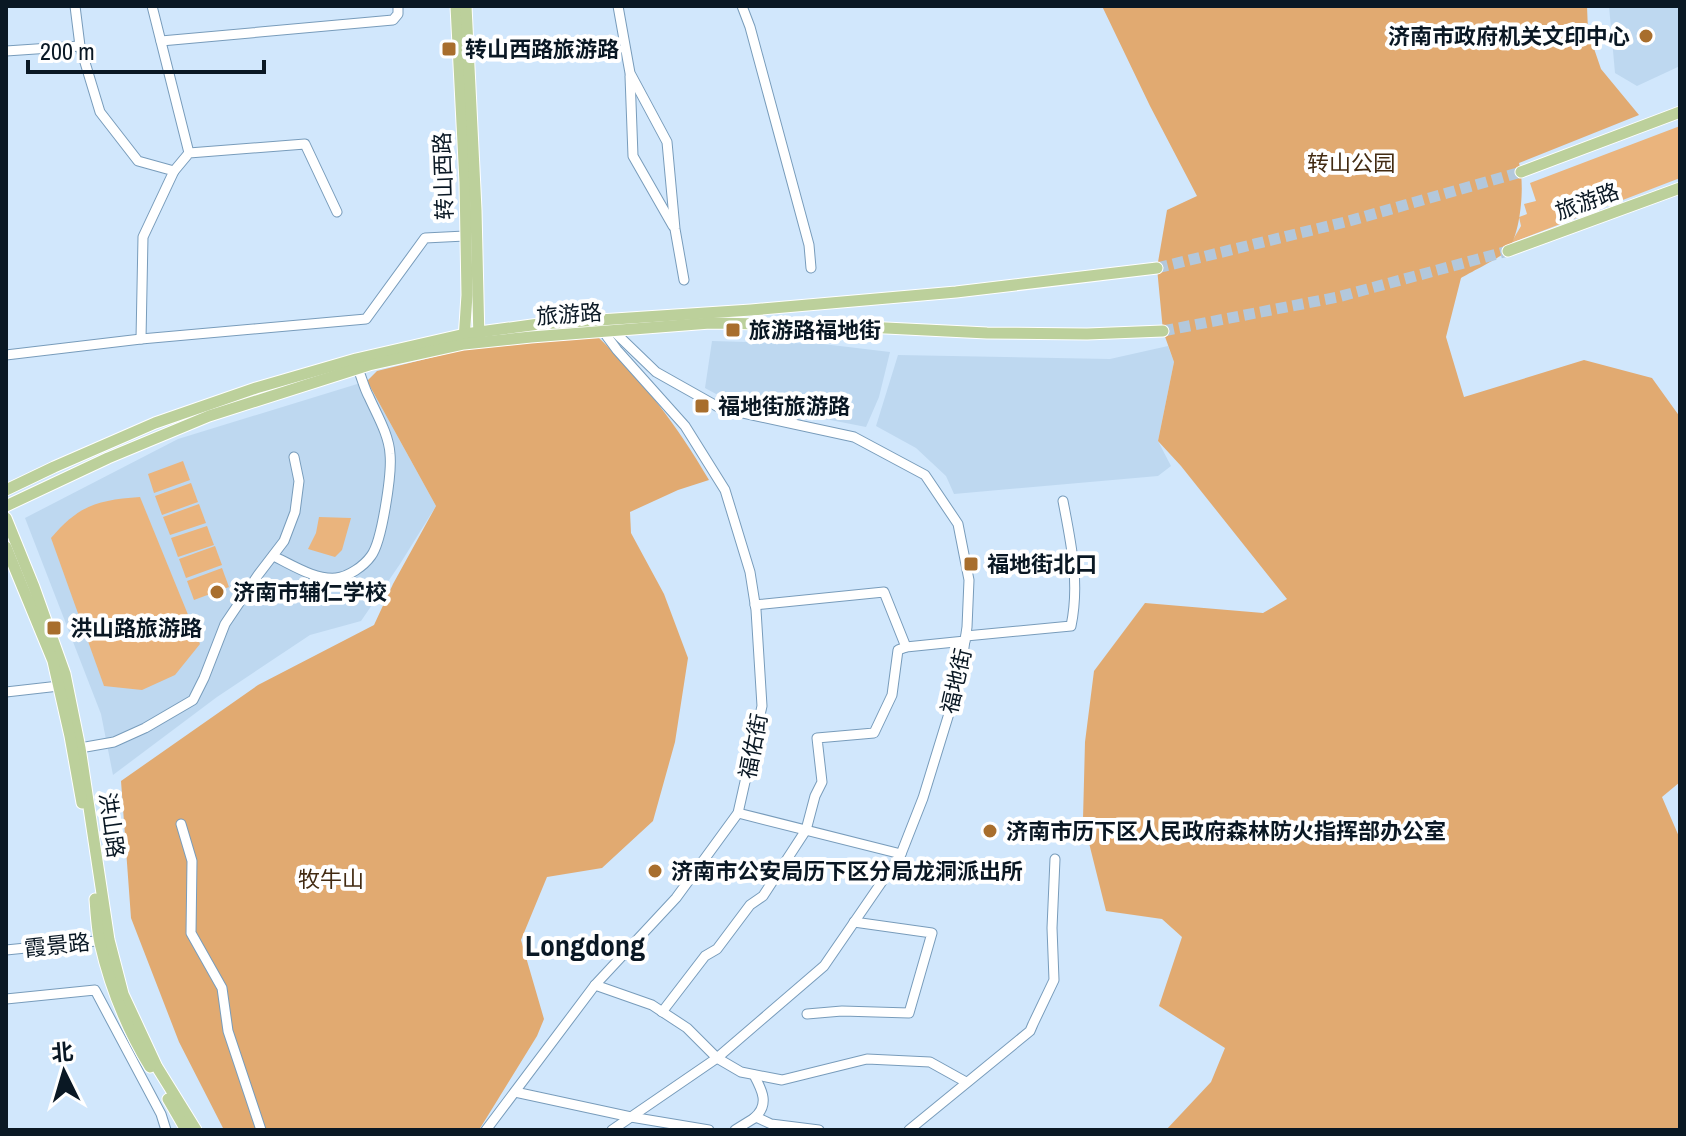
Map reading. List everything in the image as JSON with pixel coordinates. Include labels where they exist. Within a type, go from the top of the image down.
[{"type":"main road","name":"转山西路","points":[[456,6],[471,339]]},
{"type":"main road","name":"转山西路","points":[[466,6],[478,274],[471,339]]},
{"type":"main road","points":[[1521,172],[1680,112]]},
{"type":"main road","name":"旅游路","points":[[1508,251],[1680,188]]},
{"type":"main road","name":"旅游路","points":[[605,327],[956,292],[1157,268]]},
{"type":"main road","name":"旅游路","points":[[6,506],[108,458],[209,416],[358,369],[539,324],[605,327],[710,323],[825,325],[987,333],[1163,331]]},
{"type":"main road","name":"旅游路","points":[[6,490],[155,423],[256,388],[356,359],[471,339]]},
{"type":"main road","name":"洪山路","points":[[6,518],[65,674],[80,748],[104,941],[140,1033],[196,1130]]},
{"type":"main road","name":"洪山路","points":[[6,547],[53,661],[70,736],[114,990],[132,1038],[186,1130]]},
{"type":"street","points":[[75,6],[80,46],[100,112],[138,161],[174,171]]},
{"type":"street","points":[[152,6],[189,153]]},
{"type":"street","points":[[161,41],[393,20],[398,14],[398,6]]},
{"type":"street","points":[[618,6],[630,73],[633,156],[675,229]]},
{"type":"street","points":[[742,6],[809,245],[811,268]]},
{"type":"street","points":[[6,51],[80,46]]},
{"type":"street","points":[[630,73],[667,142],[675,229],[684,280]]},
{"type":"street","points":[[141,339],[143,237],[174,171],[189,153],[305,144],[337,212]]},
{"type":"street","points":[[1656,198],[1680,196]]},
{"type":"street","points":[[6,355],[141,339],[366,319],[425,238],[465,236]]},
{"type":"street","name":"福佑街","points":[[486,1130],[595,985],[676,898],[738,813],[762,706],[750,572],[725,490],[685,426],[617,350],[605,327]]},
{"type":"street","name":"福地街","points":[[605,327],[656,372],[720,408],[854,437],[925,475],[958,524],[969,580],[959,681],[923,798],[901,854],[824,966],[717,1058],[612,1130]]},
{"type":"street","points":[[273,556],[316,576],[335,578],[351,573],[373,555],[384,518],[390,452],[358,369]]},
{"type":"street","points":[[80,748],[114,742],[193,700],[225,624],[284,541],[295,512],[299,481],[294,457]]},
{"type":"street","points":[[662,1012],[705,956],[717,949],[750,905],[763,896],[806,830],[822,782],[817,738],[874,733],[892,695],[898,650],[1071,626],[1076,586],[1074,557],[1063,501]]},
{"type":"street","points":[[755,605],[884,592],[906,647]]},
{"type":"street","points":[[6,692],[59,686]]},
{"type":"street","points":[[738,813],[901,854]]},
{"type":"street","points":[[181,824],[192,861],[191,933],[222,988],[228,1031],[261,1130]]},
{"type":"street","points":[[909,1130],[1030,1031],[1054,980],[1052,928],[1055,859]]},
{"type":"street","points":[[807,1014],[842,1011],[909,1013],[932,933],[854,922]]},
{"type":"street","name":"霞景路","points":[[6,950],[104,941]]},
{"type":"street","points":[[595,985],[652,1005],[687,1028],[717,1058],[741,1072],[782,1080],[867,1059],[898,1060],[930,1062],[966,1082]]},
{"type":"street","points":[[6,999],[95,990],[161,1114],[166,1130]]},
{"type":"street","points":[[734,1130],[762,1111],[763,1092],[754,1075]]},
{"type":"street","points":[[515,1092],[709,1130]]},
{"type":"street","points":[[756,1117],[771,1124],[819,1130]]},
{"type":"shaded area","name":"济南市政府机关文印中心","points":[[1609,6],[1680,6],[1680,66],[1637,86],[1615,73]]},
{"type":"shaded area","points":[[1680,126],[1680,178],[1511,243],[1521,226],[1519,217],[1527,214],[1524,204],[1536,201],[1530,183]]},
{"type":"shaded area","points":[[712,341],[823,344],[890,352],[879,397],[866,427],[795,413],[740,407],[705,388]]},
{"type":"shaded area","points":[[1168,346],[1174,362],[1158,441],[1171,466],[1158,476],[954,494],[946,476],[916,448],[876,426],[898,355],[1110,359]]},
{"type":"shaded area","name":"济南市辅仁学校","points":[[367,381],[436,506],[400,564],[361,621],[310,635],[217,697],[113,775],[101,714],[25,518],[178,439]]},
{"type":"shaded area","points":[[183,461],[190,480],[154,493],[148,474]]},
{"type":"shaded area","points":[[191,483],[198,502],[162,515],[155,496]]},
{"type":"shaded area","points":[[140,497],[200,644],[175,675],[142,690],[104,686],[51,538],[71,518],[90,506]]},
{"type":"shaded area","points":[[199,504],[206,523],[170,535],[163,517]]},
{"type":"shaded area","points":[[319,517],[351,518],[342,550],[335,557],[308,549]]},
{"type":"shaded area","points":[[207,526],[214,545],[178,557],[171,538]]},
{"type":"shaded area","points":[[215,546],[222,565],[186,578],[179,559]]},
{"type":"shaded area","points":[[222,568],[229,587],[194,600],[187,581]]},
{"type":"green space","name":"转山公园","points":[[1102,6],[1587,6],[1588,31],[1601,69],[1639,115],[1519,163],[1521,207],[1513,241],[1506,252],[1461,278],[1446,337],[1464,397],[1584,360],[1652,378],[1680,417],[1680,782],[1662,797],[1680,839],[1680,1130],[1166,1130],[1211,1082],[1225,1048],[1159,1006],[1182,937],[1162,919],[1106,911],[1083,819],[1085,742],[1094,671],[1145,603],[1263,613],[1287,599],[1158,441],[1174,362],[1163,331],[1157,268],[1167,210],[1197,196]]},
{"type":"green space","name":"牧牛山","points":[[597,336],[658,404],[709,480],[630,512],[631,533],[664,594],[688,658],[675,742],[653,821],[602,868],[547,877],[521,940],[544,1019],[537,1036],[479,1130],[224,1130],[179,1042],[131,918],[121,781],[258,685],[374,625],[436,506],[367,381],[377,371],[474,347]]},
{"type":"tunnel","points":[[1157,268],[1349,221],[1521,172]]},
{"type":"tunnel","points":[[1163,331],[1338,297],[1508,251]]},
{"type":"place","name":"济南市政府机关文印中心","points":[[1646,36]]},
{"type":"place","name":"转山西路旅游路","points":[[449,49]]},
{"type":"place","name":"旅游路福地街","points":[[733,330]]},
{"type":"place","name":"福地街旅游路","points":[[702,406]]},
{"type":"place","name":"福地街北口","points":[[971,564]]},
{"type":"place","name":"济南市辅仁学校","points":[[217,592]]},
{"type":"place","name":"洪山路旅游路","points":[[54,628]]},
{"type":"place","name":"济南市历下区人民政府森林防火指挥部办公室","points":[[990,831]]},
{"type":"place","name":"济南市公安局历下区分局龙洞派出所","points":[[655,871]]},
{"type":"district","name":"Longdong","points":[[585,945]]}]
